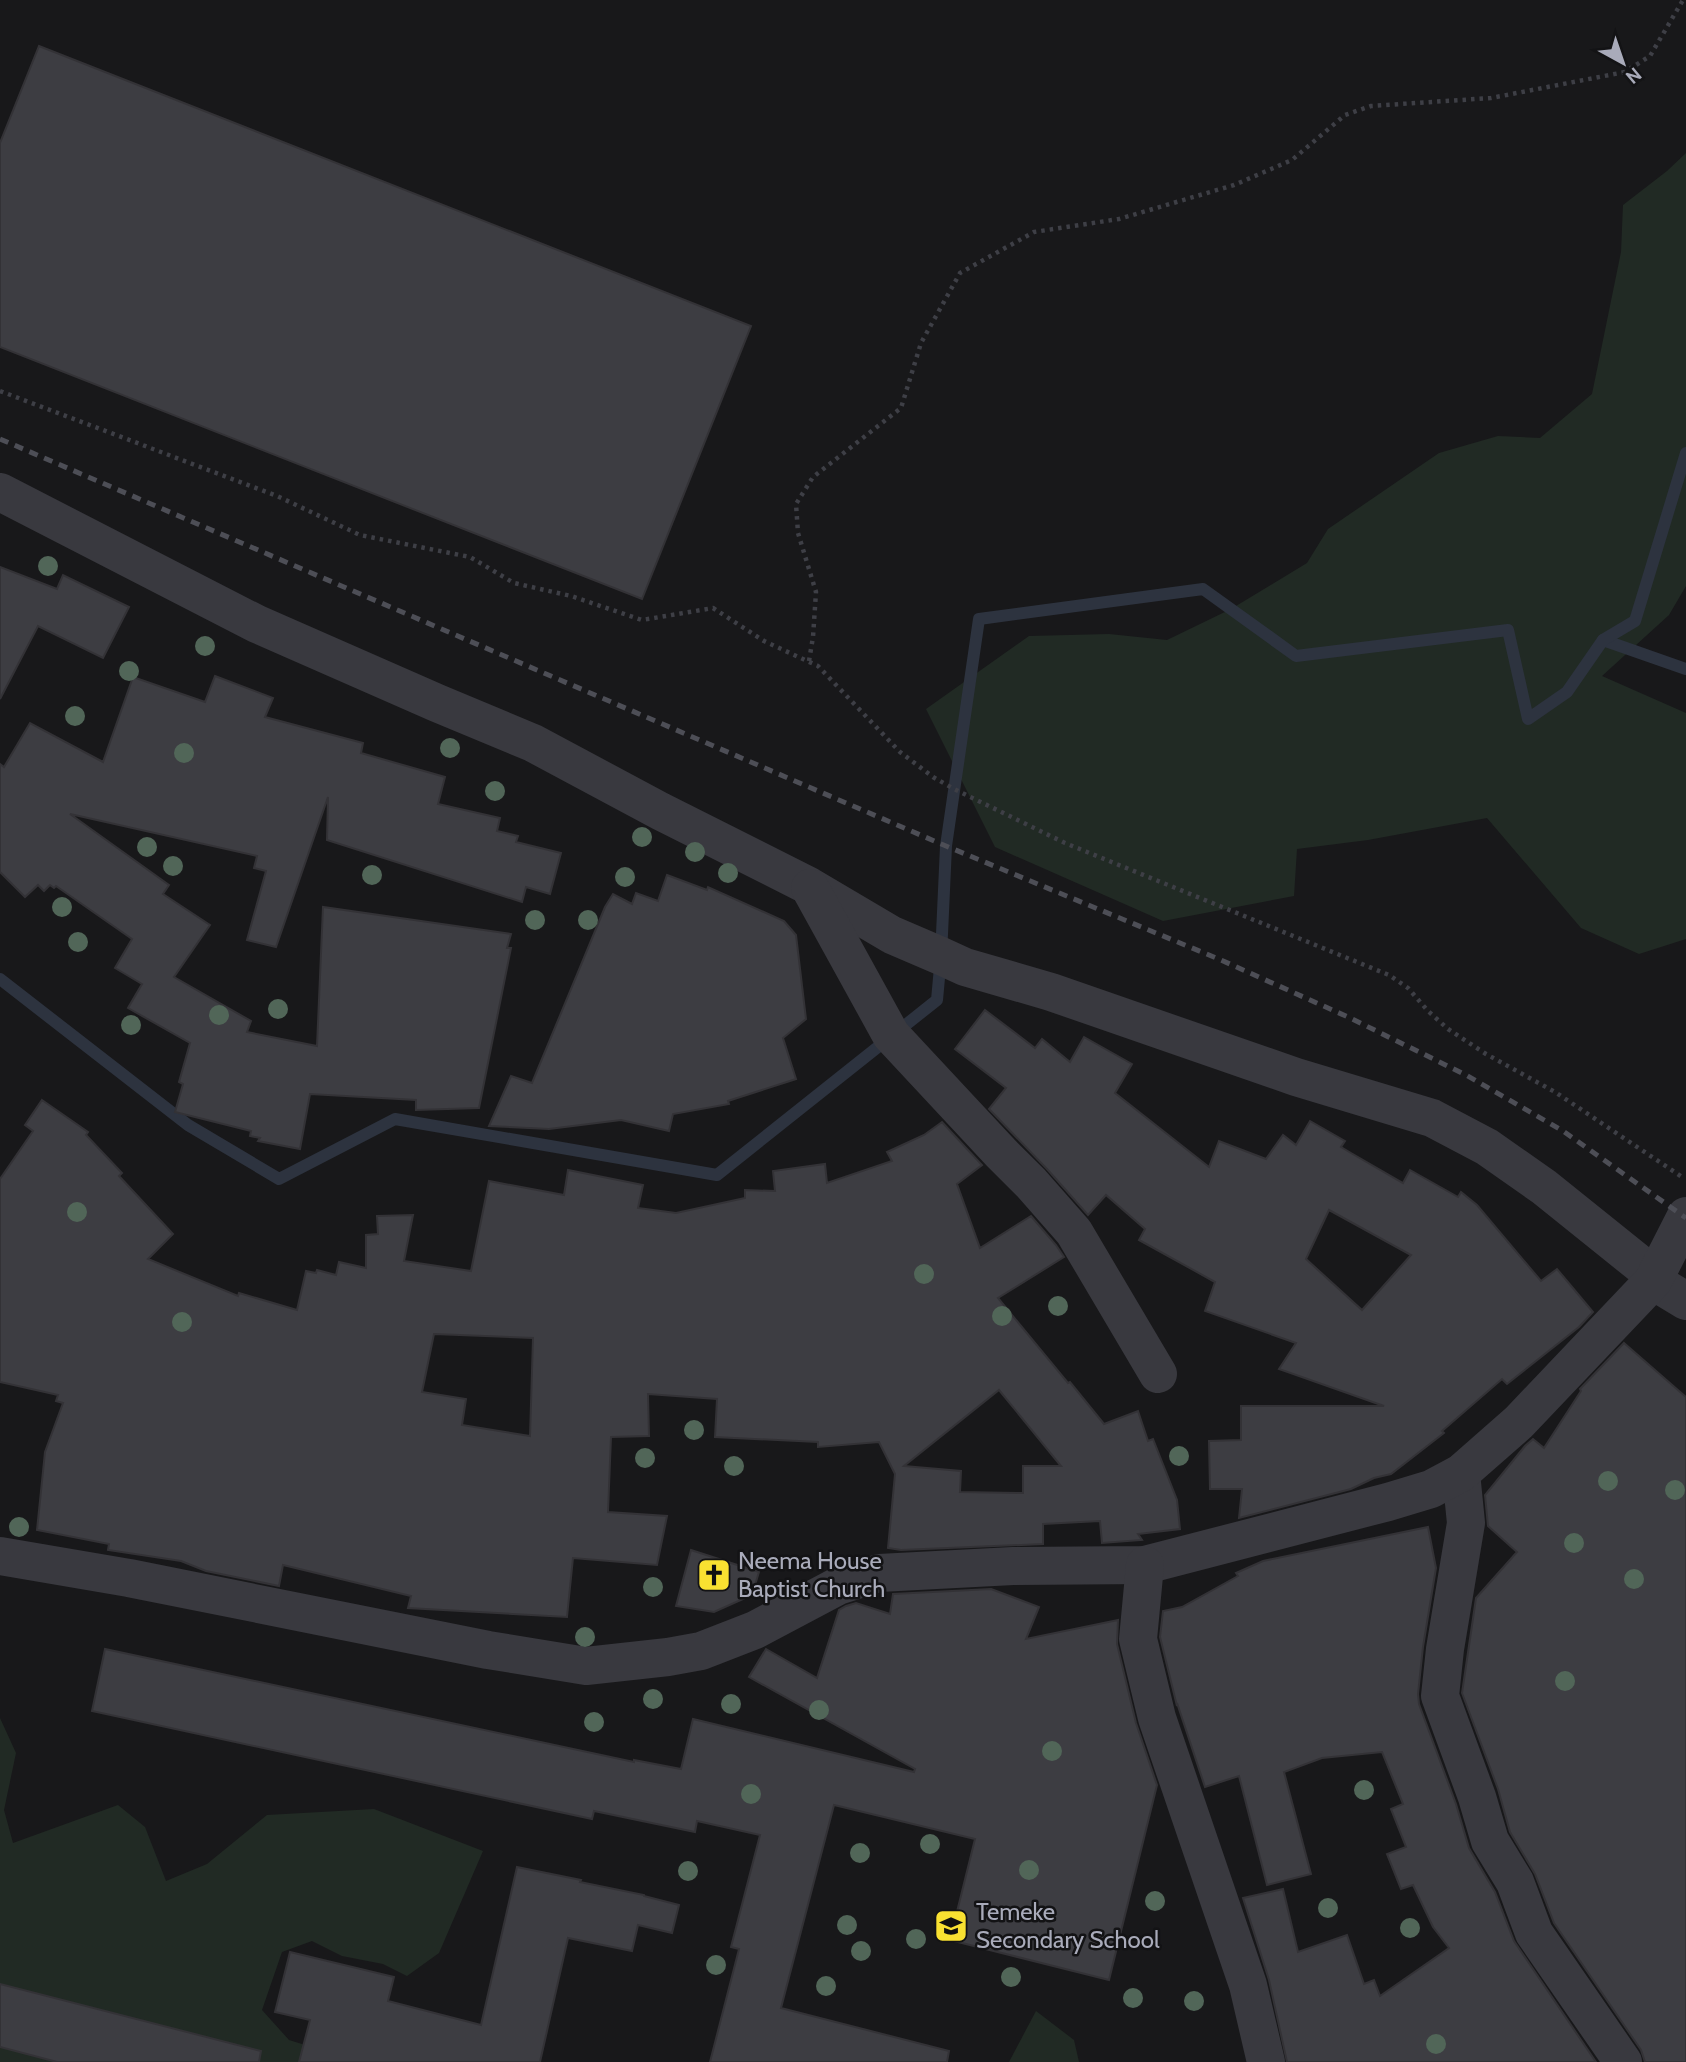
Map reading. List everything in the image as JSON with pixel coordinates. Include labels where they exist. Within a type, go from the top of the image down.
[{"type":"street","points":[[0,492],[257,624],[533,743],[809,886],[892,935],[965,967],[1051,992],[1296,1077],[1433,1118],[1487,1147],[1544,1186],[1655,1279],[1686,1301]]},
{"type":"street","points":[[809,886],[891,1035],[1031,1182],[1074,1232],[1157,1374]]},
{"type":"street","points":[[0,1556],[129,1578],[488,1650],[586,1666],[701,1651],[755,1630],[838,1586],[879,1573],[1000,1566],[1145,1565],[1388,1502],[1431,1489],[1461,1473],[1519,1422],[1655,1279],[1686,1216]]},
{"type":"street","points":[[1461,1473],[1466,1523],[1440,1696],[1490,1841],[1515,1882],[1534,1933],[1623,2062]]},
{"type":"street","points":[[1145,1565],[1138,1639],[1157,1718],[1248,1985],[1266,2062]]},
{"type":"path","points":[[809,661],[816,592],[798,533],[796,504],[813,477],[901,408],[921,342],[960,273],[1034,232],[1119,219],[1234,185],[1292,160],[1345,115],[1371,106],[1492,98],[1625,72],[1650,56],[1683,0]]},
{"type":"path","points":[[0,391],[277,496],[360,535],[470,558],[514,583],[571,596],[642,620],[713,608],[764,641],[818,666],[900,752],[933,777],[978,802],[1065,843],[1389,975],[1408,988],[1448,1029],[1486,1054],[1555,1092],[1686,1179]]},
{"type":"shaded area","points":[[1686,153],[1686,586],[1669,615],[1602,676],[1686,713],[1686,939],[1639,954],[1581,928],[1487,818],[1368,840],[1297,849],[1294,896],[1163,921],[995,847],[926,709],[1029,636],[1109,634],[1167,640],[1231,609],[1307,563],[1328,529],[1439,453],[1498,436],[1540,438],[1592,394],[1621,252],[1623,205]]},
{"type":"shaded area","points":[[0,1718],[16,1753],[4,1810],[13,1843],[118,1805],[145,1827],[166,1881],[207,1864],[267,1815],[374,1809],[483,1851],[439,1953],[407,1976],[383,1964],[342,1956],[312,1941],[282,1952],[262,2010],[289,2040],[360,2062],[0,2062]]},
{"type":"shaded area","points":[[1036,2011],[1074,2040],[1079,2062],[1009,2062]]},
{"type":"building","points":[[39,46],[751,326],[642,599],[0,347],[0,143]]},
{"type":"building","points":[[0,567],[57,589],[63,575],[129,607],[103,658],[38,626],[0,699]]},
{"type":"building","points":[[215,676],[273,698],[265,717],[363,743],[361,753],[445,777],[438,804],[500,818],[497,831],[518,836],[516,842],[561,853],[550,894],[526,887],[522,902],[327,840],[328,797],[276,947],[247,940],[266,871],[254,868],[257,856],[70,814],[169,885],[163,894],[210,925],[174,977],[251,1021],[247,1032],[317,1046],[323,907],[511,934],[507,948],[511,948],[479,1108],[416,1110],[416,1100],[310,1094],[300,1149],[258,1141],[260,1138],[250,1136],[251,1131],[175,1112],[183,1084],[179,1082],[190,1043],[128,1008],[142,984],[115,968],[132,939],[56,886],[54,888],[50,885],[44,891],[38,885],[25,897],[0,872],[0,764],[4,767],[30,723],[103,762],[133,677],[205,702]]},
{"type":"building","points":[[667,875],[707,890],[708,887],[784,921],[796,935],[806,1019],[783,1038],[796,1079],[728,1101],[729,1104],[673,1114],[669,1131],[621,1120],[549,1129],[489,1126],[511,1076],[532,1083],[605,907],[613,894],[632,904],[636,893],[658,901]]},
{"type":"building","points":[[985,1010],[1035,1048],[1042,1039],[1070,1062],[1084,1037],[1132,1064],[1115,1093],[1209,1167],[1219,1141],[1266,1159],[1283,1135],[1296,1145],[1310,1121],[1345,1141],[1341,1147],[1403,1183],[1410,1170],[1458,1197],[1461,1192],[1477,1205],[1541,1281],[1557,1269],[1593,1312],[1579,1327],[1507,1384],[1502,1379],[1442,1431],[1444,1433],[1391,1474],[1374,1478],[1351,1489],[1239,1518],[1242,1489],[1210,1489],[1209,1441],[1241,1440],[1241,1406],[1384,1406],[1279,1369],[1296,1343],[1205,1311],[1215,1282],[1139,1240],[1145,1229],[1106,1195],[1088,1215],[989,1109],[1006,1088],[955,1049]],"holes":[[[1329,1210],[1411,1255],[1362,1310],[1306,1259]]]},
{"type":"building","points":[[42,1100],[88,1132],[86,1135],[122,1173],[119,1176],[173,1234],[148,1259],[238,1296],[239,1293],[297,1310],[306,1271],[316,1273],[317,1270],[336,1275],[339,1262],[366,1268],[366,1235],[378,1234],[377,1216],[413,1215],[404,1261],[471,1271],[489,1181],[564,1195],[568,1170],[643,1185],[638,1208],[676,1213],[745,1198],[745,1190],[775,1191],[773,1171],[825,1164],[827,1183],[892,1161],[887,1152],[924,1135],[942,1122],[982,1165],[957,1184],[980,1248],[1031,1216],[1064,1257],[998,1298],[1104,1424],[1138,1411],[1148,1441],[1153,1439],[1177,1500],[1180,1529],[1138,1534],[1142,1540],[1102,1543],[1100,1521],[1043,1524],[1043,1544],[901,1550],[888,1548],[895,1474],[879,1442],[818,1447],[818,1442],[715,1437],[717,1399],[648,1394],[649,1436],[611,1437],[608,1512],[667,1516],[657,1565],[573,1558],[567,1617],[408,1608],[411,1596],[283,1565],[279,1586],[206,1571],[181,1561],[108,1550],[109,1544],[37,1530],[45,1452],[63,1403],[56,1401],[58,1395],[0,1382],[0,1179],[33,1131],[25,1125]],"holes":[[[434,1334],[533,1338],[530,1436],[462,1425],[466,1399],[422,1392]],[[999,1390],[1061,1466],[1023,1466],[1023,1493],[960,1492],[961,1471],[904,1466]]]},
{"type":"building","points":[[1624,1343],[1686,1397],[1686,2062],[1645,2062],[1641,2050],[1554,1923],[1535,1874],[1510,1832],[1498,1789],[1462,1693],[1476,1598],[1517,1552],[1488,1526],[1485,1495],[1533,1439],[1544,1448],[1580,1389]]},
{"type":"building","points":[[1428,1527],[1436,1568],[1423,1647],[1419,1704],[1456,1804],[1469,1848],[1495,1892],[1514,1941],[1596,2062],[1287,2062],[1269,1980],[1243,1898],[1283,1889],[1298,1952],[1347,1935],[1364,1984],[1374,1980],[1380,1996],[1449,1948],[1433,1927],[1413,1885],[1401,1889],[1387,1854],[1406,1847],[1391,1809],[1403,1804],[1382,1752],[1322,1758],[1284,1772],[1311,1874],[1267,1885],[1239,1776],[1205,1787],[1177,1703],[1177,1706],[1160,1637],[1163,1611],[1182,1607],[1238,1576],[1236,1573],[1263,1561]]},
{"type":"building","points":[[691,1550],[759,1572],[752,1595],[714,1612],[676,1606]]},
{"type":"building","points":[[991,1589],[1039,1607],[1026,1639],[1118,1620],[1117,1644],[1136,1723],[1157,1785],[1109,1980],[950,1940],[975,1839],[834,1805],[781,2008],[949,2051],[947,2062],[710,2062],[739,1949],[731,1947],[760,1835],[697,1821],[695,1832],[594,1811],[592,1819],[92,1711],[105,1649],[634,1762],[681,1769],[693,1719],[914,1772],[915,1769],[749,1677],[766,1649],[817,1678],[839,1610],[846,1606],[856,1603],[890,1614],[893,1594]]},
{"type":"building","points":[[517,1867],[679,1905],[672,1933],[638,1925],[632,1951],[568,1938],[540,2062],[299,2062],[310,2020],[275,2012],[290,1952],[394,1977],[388,2001],[481,2025]]},
{"type":"building","points":[[0,1984],[261,2051],[259,2062],[57,2062],[0,2047]]},
{"type":"waterway","points":[[0,979],[188,1125],[279,1179],[395,1119],[717,1175],[937,1000],[946,846],[979,619],[1203,589],[1296,656],[1508,630],[1528,719],[1567,692],[1603,640],[1635,621],[1686,453]]},
{"type":"waterway","points":[[1603,640],[1686,669]]},
{"type":"railway","points":[[0,439],[946,846],[1221,960],[1348,1017],[1466,1075],[1563,1131],[1686,1218]]},
{"type":"place","name":"Neema House Baptist Church","points":[[714,1575]]},
{"type":"place","name":"Temeke Secondary School","points":[[951,1926]]}]
